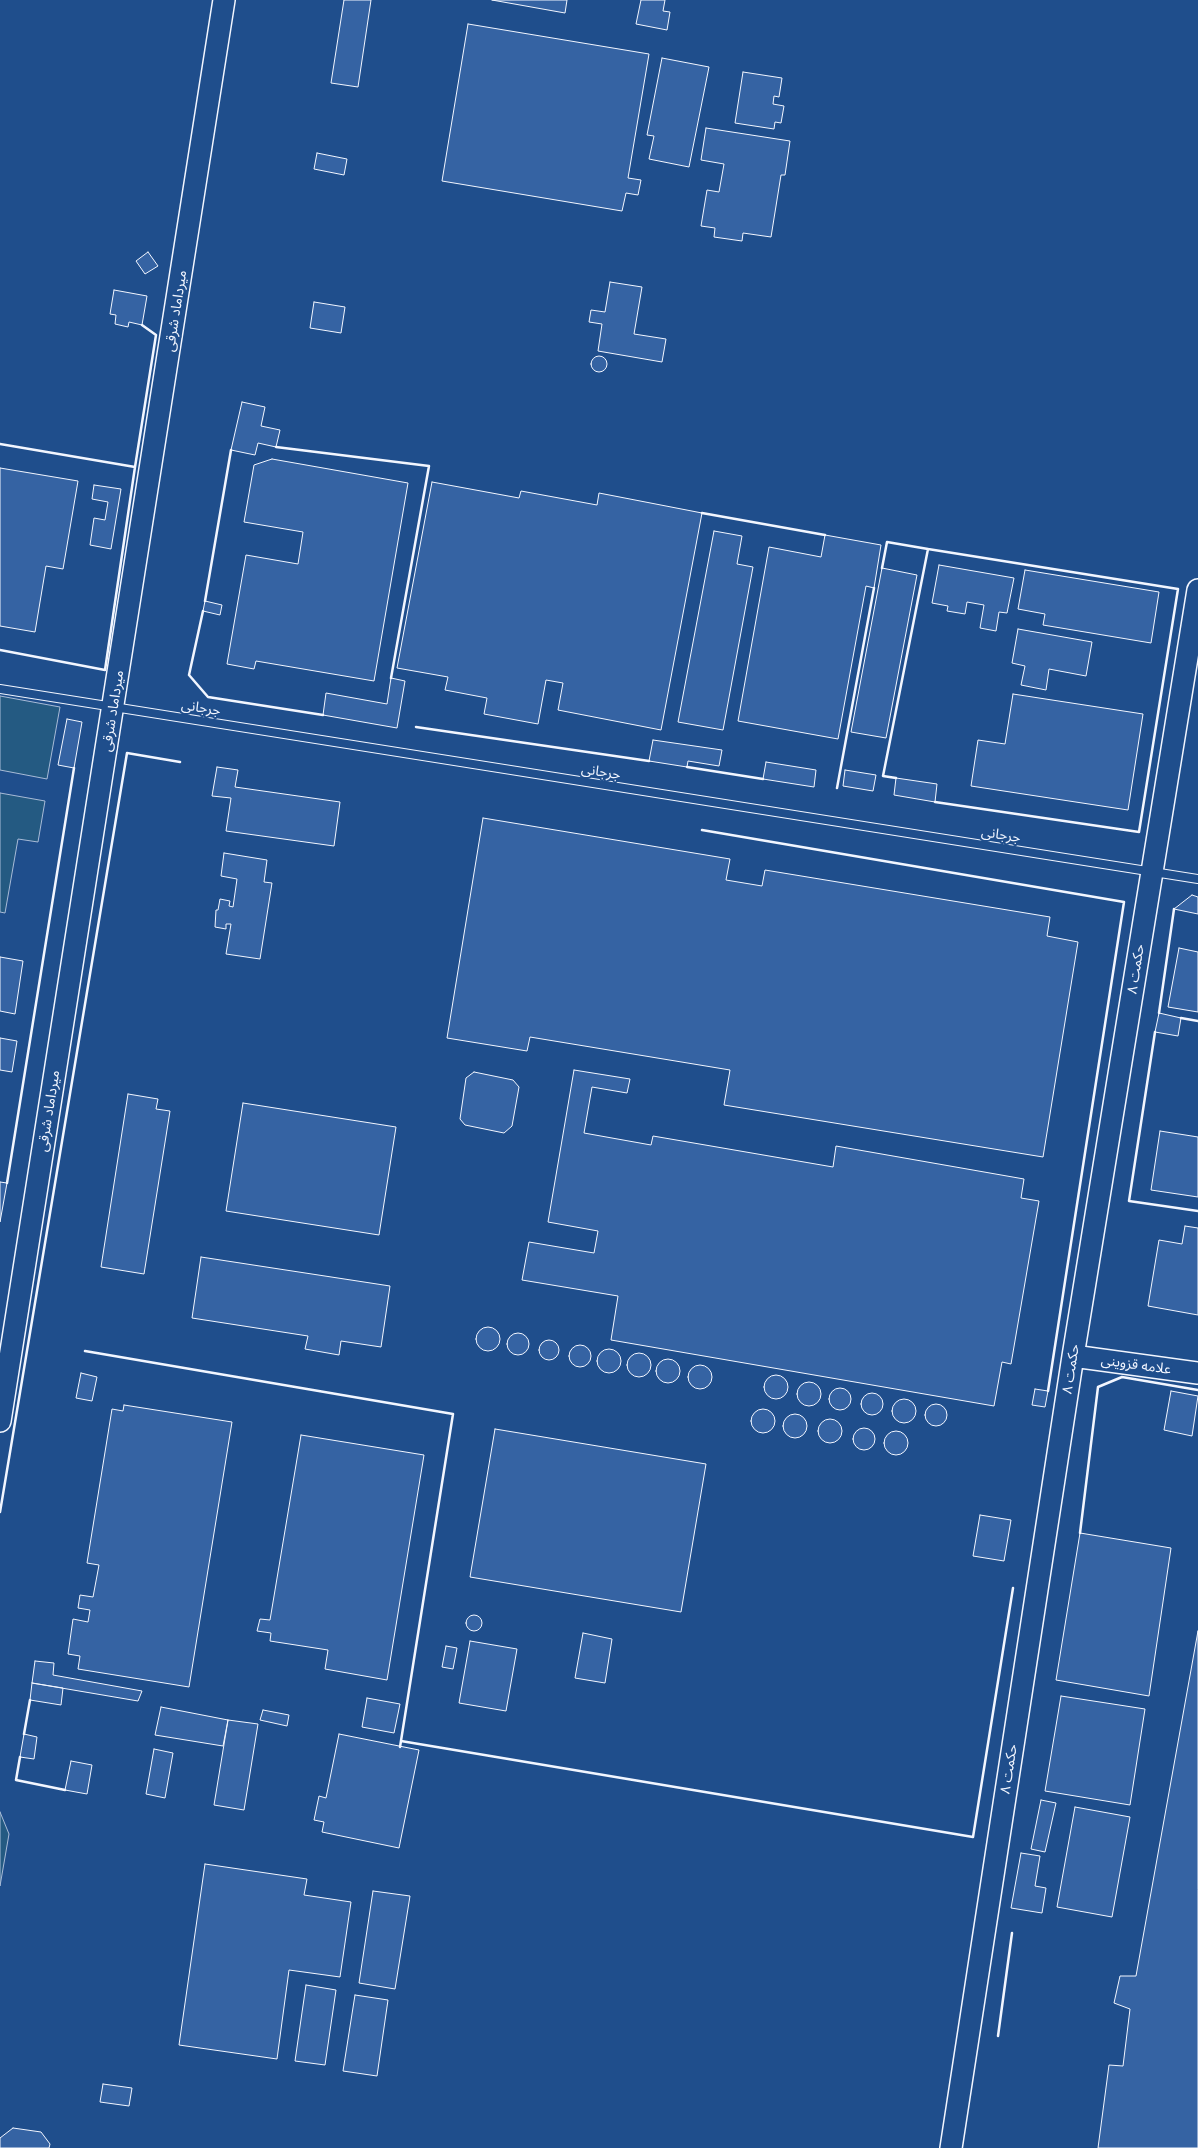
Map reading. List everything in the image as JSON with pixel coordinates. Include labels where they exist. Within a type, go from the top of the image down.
[{"type":"street","name":"میرداماد شرقی","points":[[0,1421],[224,0]]},
{"type":"street","name":"حکمت ۸","points":[[951,2148],[1073,1356],[1198,590]]},
{"type":"street","name":"علامه قزوینی","points":[[1073,1356],[1198,1373]]},
{"type":"lane","name":"جرجانی","points":[[0,689],[1198,879]]},
{"type":"shaded area","points":[[0,696],[60,707],[47,779],[0,770]]},
{"type":"shaded area","points":[[0,793],[45,801],[38,842],[18,839],[5,913],[0,912]]},
{"type":"shaded area","points":[[0,1812],[9,1834],[0,1886]]},
{"type":"building","points":[[344,0],[371,0],[358,87],[331,83]]},
{"type":"building","points":[[492,0],[567,0],[565,13]]},
{"type":"building","points":[[641,0],[665,0],[663,11],[670,12],[667,30],[636,24]]},
{"type":"building","points":[[468,24],[649,54],[628,178],[641,180],[638,195],[626,193],[622,211],[442,181]]},
{"type":"building","points":[[662,58],[709,67],[689,167],[649,159],[654,136],[647,135]]},
{"type":"building","points":[[743,72],[782,78],[779,97],[774,96],[773,104],[784,106],[781,123],[775,122],[774,129],[735,123]]},
{"type":"building","points":[[706,128],[790,141],[785,175],[781,175],[771,237],[743,233],[742,241],[714,237],[715,228],[701,226],[707,190],[719,192],[724,164],[701,160]]},
{"type":"building","points":[[317,153],[347,159],[344,175],[314,169]]},
{"type":"building","points":[[148,252],[158,266],[145,274],[136,261]]},
{"type":"building","points":[[610,282],[642,287],[634,334],[666,339],[662,362],[598,351],[602,324],[589,322],[591,310],[605,312]]},
{"type":"building","points":[[114,290],[147,296],[142,325],[129,322],[128,327],[115,324],[116,315],[110,314]]},
{"type":"building","points":[[314,302],[345,307],[341,333],[310,328]]},
{"type":"building","points":[[596,356],[602,356],[607,361],[605,370],[596,372],[591,367],[591,361]]},
{"type":"building","points":[[242,402],[265,407],[261,426],[280,430],[276,447],[258,443],[255,455],[231,450]]},
{"type":"building","points":[[272,459],[408,483],[374,681],[256,661],[254,669],[227,664],[246,555],[298,564],[303,532],[244,522],[254,465]]},
{"type":"building","points":[[0,468],[78,481],[63,569],[46,566],[35,632],[0,626]]},
{"type":"building","points":[[432,482],[519,498],[521,491],[597,505],[599,493],[702,513],[661,730],[558,710],[563,683],[546,680],[538,724],[484,714],[487,698],[445,690],[448,677],[397,668]]},
{"type":"building","points":[[94,485],[121,489],[111,549],[90,545],[94,518],[105,520],[108,502],[92,499]]},
{"type":"building","points":[[714,531],[742,536],[737,564],[753,567],[723,730],[678,722]]},
{"type":"building","points":[[825,535],[881,545],[874,588],[866,586],[838,739],[738,721],[769,547],[821,557]]},
{"type":"building","points":[[939,565],[1014,578],[1007,613],[999,612],[996,631],[980,628],[984,605],[967,602],[965,614],[947,611],[948,606],[932,603]]},
{"type":"building","points":[[882,568],[917,575],[886,738],[851,732]]},
{"type":"building","points":[[1025,570],[1159,592],[1151,643],[1043,625],[1045,614],[1018,609]]},
{"type":"building","points":[[205,601],[222,605],[220,615],[203,611]]},
{"type":"building","points":[[1018,629],[1092,642],[1086,676],[1049,669],[1046,690],[1021,685],[1025,666],[1012,663]]},
{"type":"building","points":[[391,678],[405,681],[397,728],[323,715],[326,693],[387,704]]},
{"type":"building","points":[[1013,694],[1143,714],[1128,810],[971,786],[978,740],[1005,744]]},
{"type":"building","points":[[67,719],[82,722],[74,768],[58,765]]},
{"type":"building","points":[[653,740],[722,750],[719,766],[688,761],[687,767],[649,761]]},
{"type":"building","points":[[766,762],[816,770],[814,787],[763,779]]},
{"type":"building","points":[[217,767],[238,770],[235,787],[340,802],[334,846],[226,831],[231,798],[212,796]]},
{"type":"building","points":[[845,770],[876,775],[873,791],[843,786]]},
{"type":"building","points":[[896,778],[937,784],[935,802],[894,795]]},
{"type":"building","points":[[483,818],[730,859],[726,880],[762,886],[765,870],[1050,917],[1047,936],[1078,942],[1043,1157],[724,1105],[730,1070],[530,1037],[527,1051],[447,1038]]},
{"type":"building","points":[[224,853],[267,860],[264,882],[272,883],[260,959],[226,954],[231,924],[226,924],[226,929],[215,927],[216,910],[218,910],[220,899],[230,901],[229,906],[233,907],[237,879],[221,876]]},
{"type":"building","points":[[1192,895],[1198,897],[1198,914],[1174,909]]},
{"type":"building","points":[[1179,948],[1198,952],[1198,1012],[1168,1007]]},
{"type":"building","points":[[0,957],[23,961],[15,1014],[0,1011]]},
{"type":"building","points":[[1159,1013],[1181,1018],[1178,1036],[1155,1032]]},
{"type":"building","points":[[0,1038],[17,1041],[12,1072],[0,1070]]},
{"type":"building","points":[[574,1070],[630,1079],[627,1093],[592,1087],[584,1133],[651,1145],[653,1136],[833,1167],[836,1146],[1024,1179],[1021,1198],[1039,1201],[1011,1364],[1002,1362],[994,1406],[611,1340],[618,1296],[522,1280],[529,1242],[594,1253],[598,1231],[548,1222]]},
{"type":"building","points":[[474,1072],[513,1080],[519,1087],[512,1126],[504,1133],[465,1125],[460,1119],[466,1078]]},
{"type":"building","points":[[128,1094],[158,1099],[156,1109],[170,1111],[144,1274],[101,1267]]},
{"type":"building","points":[[243,1103],[396,1127],[379,1235],[226,1211]]},
{"type":"building","points":[[1160,1131],[1198,1137],[1198,1197],[1151,1190]]},
{"type":"building","points":[[0,1182],[7,1183],[0,1222]]},
{"type":"building","points":[[1185,1226],[1198,1228],[1198,1315],[1148,1306],[1159,1240],[1182,1244]]},
{"type":"building","points":[[201,1257],[390,1286],[381,1347],[341,1341],[339,1355],[305,1349],[308,1336],[192,1318]]},
{"type":"building","points":[[488,1327],[496,1331],[500,1339],[496,1347],[488,1351],[480,1347],[476,1339],[480,1331]]},
{"type":"building","points":[[518,1333],[526,1336],[529,1344],[526,1352],[518,1355],[510,1352],[507,1344],[510,1336]]},
{"type":"building","points":[[545,1340],[553,1340],[559,1346],[559,1354],[553,1360],[545,1360],[539,1354],[539,1346]]},
{"type":"building","points":[[580,1345],[588,1348],[591,1356],[588,1364],[580,1367],[572,1364],[569,1356],[572,1348]]},
{"type":"building","points":[[609,1349],[617,1353],[621,1361],[617,1369],[609,1373],[601,1369],[597,1361],[601,1353]]},
{"type":"building","points":[[639,1353],[644,1354],[650,1360],[650,1370],[644,1376],[639,1377],[634,1376],[628,1370],[627,1365],[628,1360],[634,1354]]},
{"type":"building","points":[[668,1359],[673,1360],[679,1366],[679,1376],[673,1382],[668,1383],[663,1382],[657,1376],[656,1371],[657,1366],[663,1360]]},
{"type":"building","points":[[700,1365],[709,1368],[712,1377],[709,1386],[700,1389],[691,1386],[688,1377],[691,1368]]},
{"type":"building","points":[[81,1373],[97,1377],[92,1401],[76,1398]]},
{"type":"building","points":[[776,1375],[785,1378],[788,1387],[785,1396],[776,1399],[767,1396],[764,1387],[767,1378]]},
{"type":"building","points":[[809,1382],[814,1383],[820,1389],[820,1399],[814,1405],[809,1406],[804,1405],[798,1399],[797,1394],[798,1389],[804,1383]]},
{"type":"building","points":[[840,1388],[848,1391],[851,1399],[848,1407],[840,1410],[832,1407],[829,1399],[832,1391]]},
{"type":"building","points":[[1035,1389],[1048,1391],[1045,1407],[1032,1405]]},
{"type":"building","points":[[1171,1391],[1198,1396],[1192,1436],[1164,1430]]},
{"type":"building","points":[[872,1393],[880,1396],[883,1404],[880,1412],[872,1415],[864,1412],[861,1404],[864,1396]]},
{"type":"building","points":[[904,1399],[909,1400],[915,1406],[915,1416],[909,1422],[904,1423],[899,1422],[893,1416],[892,1411],[893,1406],[899,1400]]},
{"type":"building","points":[[932,1404],[940,1404],[947,1411],[947,1419],[940,1426],[932,1426],[925,1419],[925,1411]]},
{"type":"building","points":[[124,1405],[232,1422],[189,1687],[78,1669],[80,1656],[68,1654],[73,1619],[88,1622],[90,1610],[78,1608],[80,1595],[93,1597],[99,1565],[87,1563],[112,1409],[123,1411]]},
{"type":"building","points":[[763,1409],[772,1412],[775,1421],[772,1430],[763,1433],[754,1430],[751,1421],[754,1412]]},
{"type":"building","points":[[795,1414],[803,1418],[807,1426],[803,1434],[795,1438],[787,1434],[783,1426],[787,1418]]},
{"type":"building","points":[[830,1419],[839,1422],[842,1431],[839,1440],[830,1443],[821,1440],[818,1431],[821,1422]]},
{"type":"building","points":[[860,1428],[868,1428],[875,1435],[875,1443],[868,1450],[860,1450],[853,1443],[853,1435]]},
{"type":"building","points":[[495,1429],[706,1464],[681,1612],[470,1577]]},
{"type":"building","points":[[896,1431],[905,1434],[908,1443],[905,1452],[896,1455],[887,1452],[884,1443],[887,1434]]},
{"type":"building","points":[[301,1435],[424,1455],[387,1680],[325,1669],[328,1650],[270,1641],[271,1633],[257,1631],[260,1619],[270,1620]]},
{"type":"building","points":[[980,1515],[1011,1520],[1004,1561],[973,1556]]},
{"type":"building","points":[[1080,1533],[1171,1548],[1149,1696],[1056,1680]]},
{"type":"building","points":[[474,1615],[480,1617],[482,1623],[480,1629],[474,1631],[468,1629],[466,1623],[468,1617]]},
{"type":"building","points":[[1198,1631],[1198,2148],[1098,2148],[1109,2065],[1123,2066],[1130,2009],[1114,2003],[1120,1976],[1136,1976]]},
{"type":"building","points":[[583,1633],[612,1639],[605,1683],[575,1678]]},
{"type":"building","points":[[470,1641],[517,1649],[506,1711],[459,1703]]},
{"type":"building","points":[[446,1646],[457,1648],[453,1669],[442,1667]]},
{"type":"building","points":[[35,1661],[54,1663],[53,1675],[142,1691],[138,1701],[32,1683]]},
{"type":"building","points":[[32,1683],[63,1688],[61,1705],[30,1700]]},
{"type":"building","points":[[1061,1696],[1145,1709],[1130,1805],[1045,1791]]},
{"type":"building","points":[[367,1698],[400,1704],[394,1733],[362,1727]]},
{"type":"building","points":[[161,1707],[228,1720],[223,1746],[155,1735]]},
{"type":"building","points":[[263,1710],[289,1715],[287,1726],[260,1720]]},
{"type":"building","points":[[228,1720],[258,1724],[244,1810],[214,1805]]},
{"type":"building","points":[[24,1734],[37,1737],[34,1759],[20,1757]]},
{"type":"building","points":[[339,1734],[419,1750],[399,1848],[322,1832],[324,1822],[314,1820],[319,1796],[326,1798]]},
{"type":"building","points":[[154,1749],[173,1753],[165,1798],[146,1794]]},
{"type":"building","points":[[71,1761],[92,1765],[87,1794],[65,1790]]},
{"type":"building","points":[[1041,1800],[1056,1803],[1045,1852],[1031,1849]]},
{"type":"building","points":[[1075,1807],[1130,1817],[1112,1917],[1057,1907]]},
{"type":"building","points":[[1021,1853],[1040,1856],[1035,1886],[1046,1888],[1042,1913],[1011,1908]]},
{"type":"building","points":[[205,1864],[307,1879],[304,1895],[351,1902],[340,1977],[289,1970],[277,2059],[179,2045]]},
{"type":"building","points":[[373,1891],[410,1896],[395,1989],[359,1983]]},
{"type":"building","points":[[306,1985],[336,1990],[325,2065],[295,2061]]},
{"type":"building","points":[[355,1995],[388,2000],[377,2076],[343,2071]]},
{"type":"building","points":[[103,2084],[132,2088],[129,2106],[100,2102]]},
{"type":"building","points":[[13,2128],[41,2132],[50,2144],[49,2148],[0,2148],[0,2138]]},
{"type":"wall","points":[[135,467],[156,335],[142,325]]},
{"type":"wall","points":[[0,444],[135,467],[105,670],[0,650]]},
{"type":"wall","points":[[276,447],[429,466],[391,678]]},
{"type":"wall","points":[[205,601],[231,450]]},
{"type":"wall","points":[[702,513],[825,535]]},
{"type":"wall","points":[[882,568],[887,542],[928,549]]},
{"type":"wall","points":[[896,778],[883,776],[928,549],[1178,589],[1139,832],[935,802]]},
{"type":"wall","points":[[837,788],[874,588]]},
{"type":"wall","points":[[203,611],[189,675],[208,697],[323,715]]},
{"type":"wall","points":[[416,727],[649,761]]},
{"type":"wall","points":[[0,1512],[127,753],[180,762]]},
{"type":"wall","points":[[687,767],[763,779]]},
{"type":"wall","points":[[7,1183],[74,768]]},
{"type":"wall","points":[[702,830],[1124,902],[1048,1391]]},
{"type":"wall","points":[[1159,1013],[1174,909]]},
{"type":"wall","points":[[1181,1018],[1198,1021]]},
{"type":"wall","points":[[1155,1032],[1129,1201],[1198,1211]]},
{"type":"wall","points":[[85,1351],[453,1414],[400,1747]]},
{"type":"wall","points":[[1080,1533],[1098,1387],[1122,1377],[1198,1390]]},
{"type":"wall","points":[[401,1741],[973,1837],[1013,1588]]},
{"type":"wall","points":[[24,1734],[30,1700]]},
{"type":"wall","points":[[20,1757],[16,1780],[65,1790]]},
{"type":"wall","points":[[998,2036],[1012,1933]]}]
